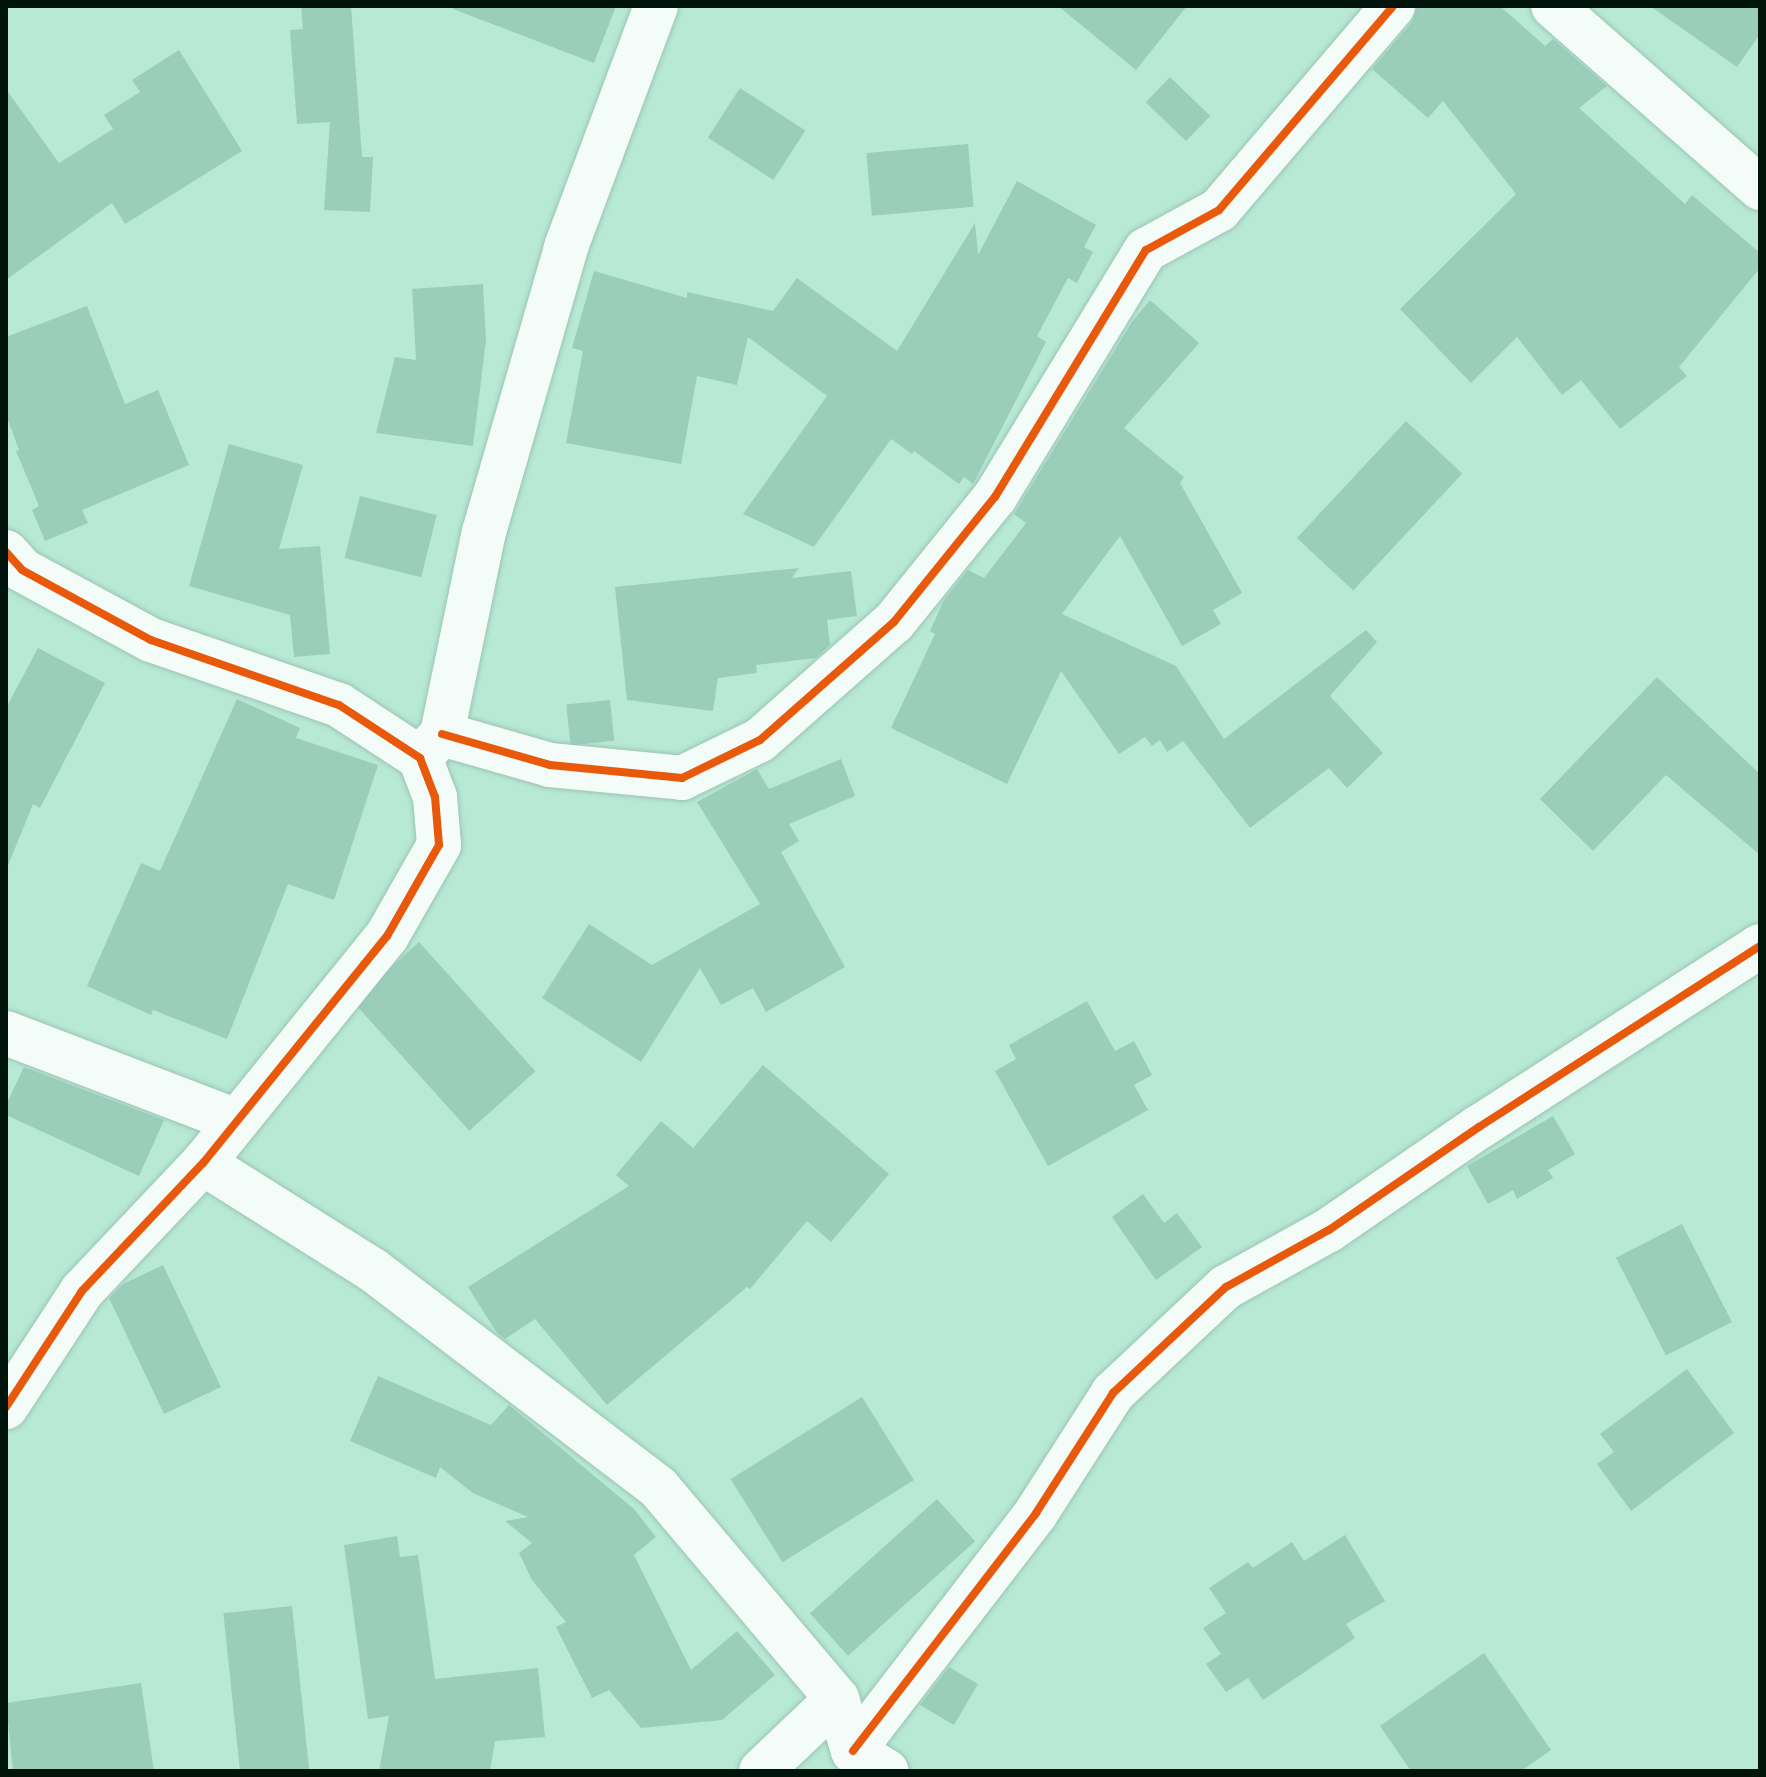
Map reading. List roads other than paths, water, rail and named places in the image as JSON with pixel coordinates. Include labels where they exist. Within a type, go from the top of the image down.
[{"type":"street","points":[[6,1407],[82,1291],[203,1163],[387,936],[439,845],[431,746],[484,532],[566,247],[656,6]]},
{"type":"street","points":[[6,552],[22,570],[151,640],[339,705],[431,746],[550,765],[682,778],[760,740],[894,622],[995,497],[1146,250],[1219,210],[1393,6]]},
{"type":"street","points":[[1553,6],[1760,188]]},
{"type":"street","points":[[203,1163],[373,1270],[658,1487],[837,1699],[870,1761],[1113,1393],[1226,1287],[1329,1230],[1479,1127],[1760,946]]},
{"type":"street","points":[[6,1033],[236,1121]]},
{"type":"street","points":[[761,1771],[837,1699]]}]
